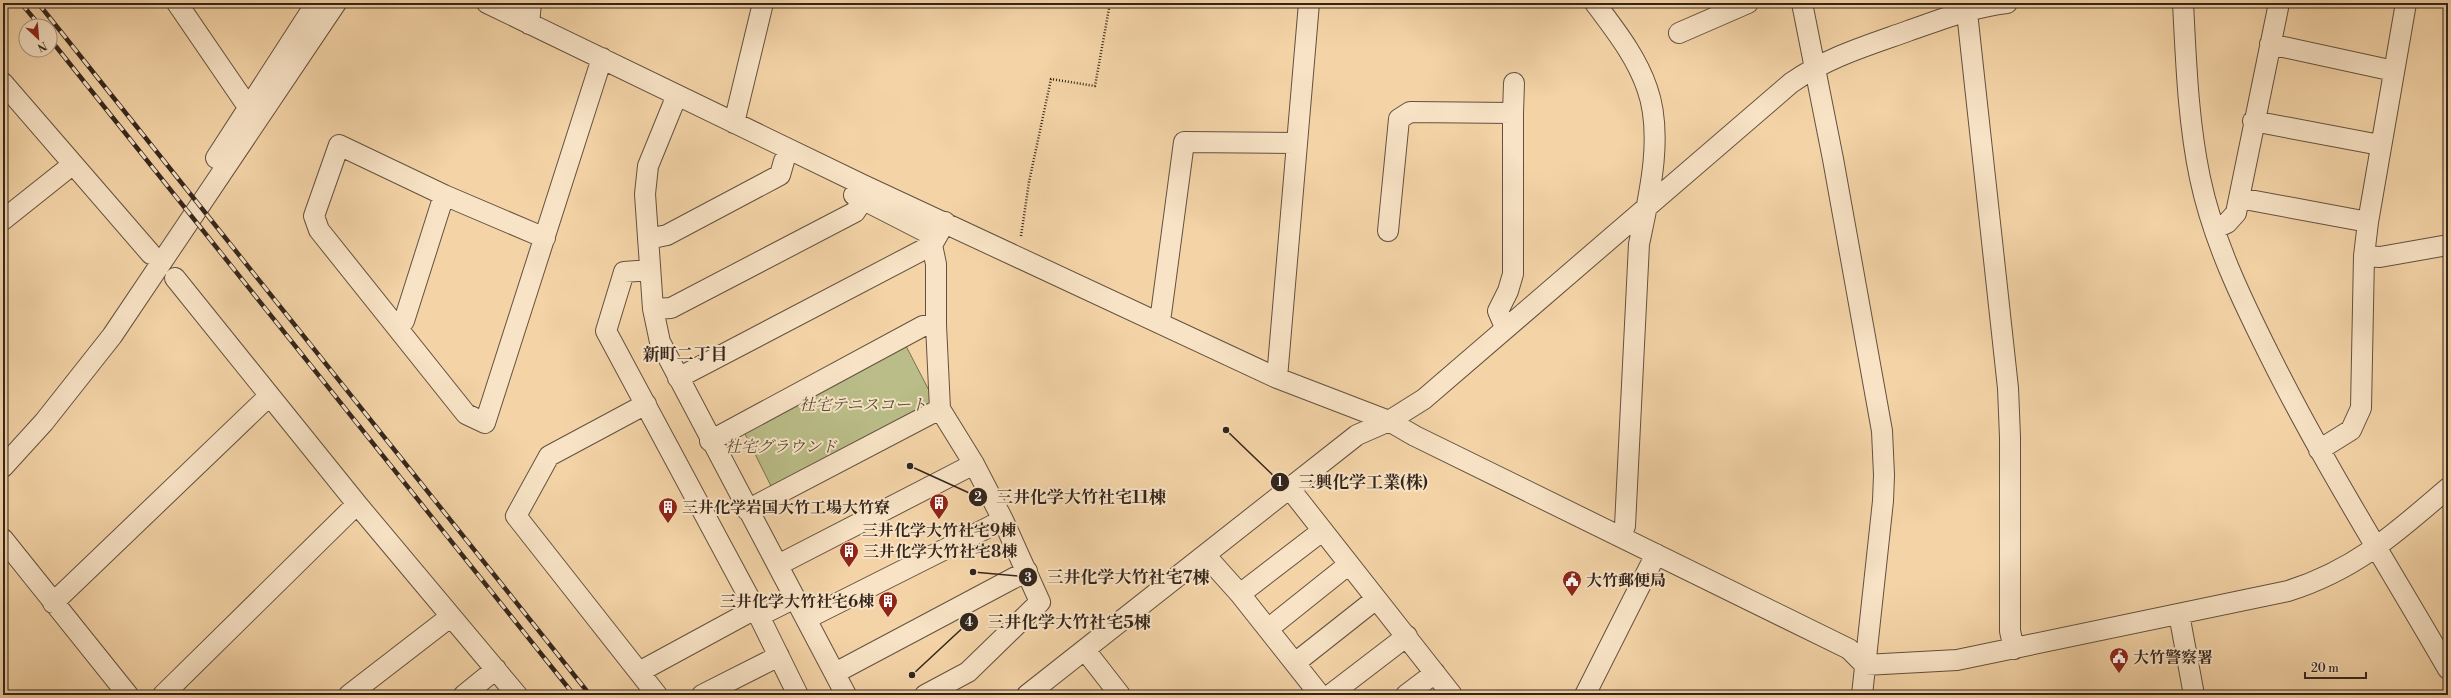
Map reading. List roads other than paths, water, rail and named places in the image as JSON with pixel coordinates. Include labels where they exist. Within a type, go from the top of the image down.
[{"type":"street","points":[[177,3],[244,101],[250,104]]},
{"type":"street","points":[[487,3],[602,58],[674,102],[784,161],[863,200],[938,235],[1017,256],[1277,378],[1389,421],[1422,440],[1621,536],[1849,649],[1865,665],[1957,660],[2288,591],[2316,582],[2376,548],[2448,488]]},
{"type":"street","points":[[529,24],[531,3]]},
{"type":"street","points":[[734,123],[764,3]]},
{"type":"street","points":[[1277,378],[1309,3]]},
{"type":"street","points":[[1595,3],[1627,46],[1648,89],[1655,135],[1647,206],[1638,244],[1625,526],[1621,536]]},
{"type":"street","points":[[1679,33],[1711,10],[1748,3]]},
{"type":"street","points":[[1802,3],[1882,431],[1884,475],[1862,695]]},
{"type":"street","points":[[1027,695],[1357,436],[1389,421],[1424,399],[1505,327],[1791,83],[1814,67],[1838,55],[1966,7],[2007,3]]},
{"type":"street","points":[[2183,3],[2192,136],[2200,179],[2214,229],[2250,316],[2295,408],[2448,669]]},
{"type":"street","points":[[2214,229],[2226,223],[2236,212],[2279,3]]},
{"type":"street","points":[[2319,450],[2351,430],[2361,408],[2364,256],[2380,145],[2406,3]]},
{"type":"street","points":[[1966,7],[2008,388],[2010,437],[2010,631],[2014,649]]},
{"type":"street","points":[[205,175],[311,11],[319,9],[332,9]]},
{"type":"street","points":[[3,467],[44,422],[112,336],[332,9]]},
{"type":"street","points":[[2270,44],[2394,71]]},
{"type":"street","points":[[545,238],[444,195],[339,144],[314,216],[319,230],[466,414],[485,423],[545,238],[602,58]]},
{"type":"street","points":[[3,83],[72,165],[151,254]]},
{"type":"street","points":[[1505,327],[1498,311],[1508,291],[1513,274],[1514,84]]},
{"type":"street","points":[[674,102],[734,123],[938,235]]},
{"type":"street","points":[[674,102],[648,166],[645,194],[653,309],[660,342],[710,441],[778,565],[846,695]]},
{"type":"street","points":[[1388,231],[1399,119],[1410,112],[1513,113]]},
{"type":"street","points":[[2254,121],[2380,145]]},
{"type":"street","points":[[1157,322],[1162,314],[1184,142],[1296,143]]},
{"type":"street","points":[[648,239],[667,235],[780,175],[784,161]]},
{"type":"street","points":[[3,220],[72,165]]},
{"type":"street","points":[[397,326],[404,321],[444,195]]},
{"type":"street","points":[[2239,198],[2368,222]]},
{"type":"street","points":[[653,309],[671,308],[855,212],[863,200]]},
{"type":"street","points":[[925,695],[968,672],[1040,602],[1003,520],[974,464],[940,409],[936,325],[936,264],[938,235]]},
{"type":"street","points":[[678,378],[938,235]]},
{"type":"street","points":[[2364,256],[2380,257],[2448,245]]},
{"type":"street","points":[[650,270],[624,272],[606,331],[757,612],[798,695]]},
{"type":"street","points":[[175,278],[357,504],[450,617],[517,695]]},
{"type":"street","points":[[710,441],[923,326],[936,325]]},
{"type":"street","points":[[54,603],[269,396]]},
{"type":"street","points":[[646,404],[549,456],[516,516],[657,695]]},
{"type":"street","points":[[747,510],[940,409]]},
{"type":"street","points":[[778,565],[974,464]]},
{"type":"street","points":[[1290,490],[1348,565],[1407,636],[1452,695]]},
{"type":"street","points":[[163,695],[357,504]]},
{"type":"street","points":[[806,619],[1003,520]]},
{"type":"street","points":[[1240,594],[1322,531]]},
{"type":"street","points":[[3,539],[128,695]]},
{"type":"street","points":[[1585,695],[1656,554]]},
{"type":"street","points":[[1206,556],[1240,594],[1320,695]]},
{"type":"street","points":[[1268,629],[1348,565]]},
{"type":"street","points":[[835,673],[1027,571]]},
{"type":"street","points":[[639,672],[757,612],[795,598]]},
{"type":"street","points":[[1295,663],[1376,599]]},
{"type":"street","points":[[2179,614],[2194,695]]},
{"type":"street","points":[[349,695],[450,617]]},
{"type":"street","points":[[1330,695],[1407,636]]},
{"type":"street","points":[[1085,650],[1120,695]]},
{"type":"street","points":[[702,695],[779,656]]},
{"type":"street","points":[[1848,695],[1865,665]]},
{"type":"street","points":[[464,695],[496,669]]},
{"type":"street","points":[[1406,695],[1435,673]]},
{"type":"railway","points":[[21,3],[33,18]]},
{"type":"railway","points":[[38,3],[590,695]]},
{"type":"railway","points":[[58,49],[574,695]]},
{"type":"place","name":"三興化学工業(株)","points":[[1226,430]]},
{"type":"place","name":"三井化学大竹社宅11棟","points":[[910,466]]},
{"type":"place","name":"三井化学大竹社宅9棟","points":[[939,520]]},
{"type":"place","name":"三井化学岩国大竹工場大竹寮","points":[[668,524]]},
{"type":"place","name":"三井化学大竹社宅8棟","points":[[849,568]]},
{"type":"place","name":"三井化学大竹社宅7棟","points":[[973,572]]},
{"type":"place","name":"大竹郵便局","points":[[1572,597]]},
{"type":"place","name":"三井化学大竹社宅6棟","points":[[888,618]]},
{"type":"place","name":"大竹警察署","points":[[2119,674]]},
{"type":"place","name":"三井化学大竹社宅5棟","points":[[912,675]]},
{"type":"district","name":"新町二丁目","points":[[685,354]]},
{"type":"park label","name":"社宅テニスコート","points":[[863,404]]},
{"type":"park label","name":"社宅グラウンド","points":[[781,446]]}]
